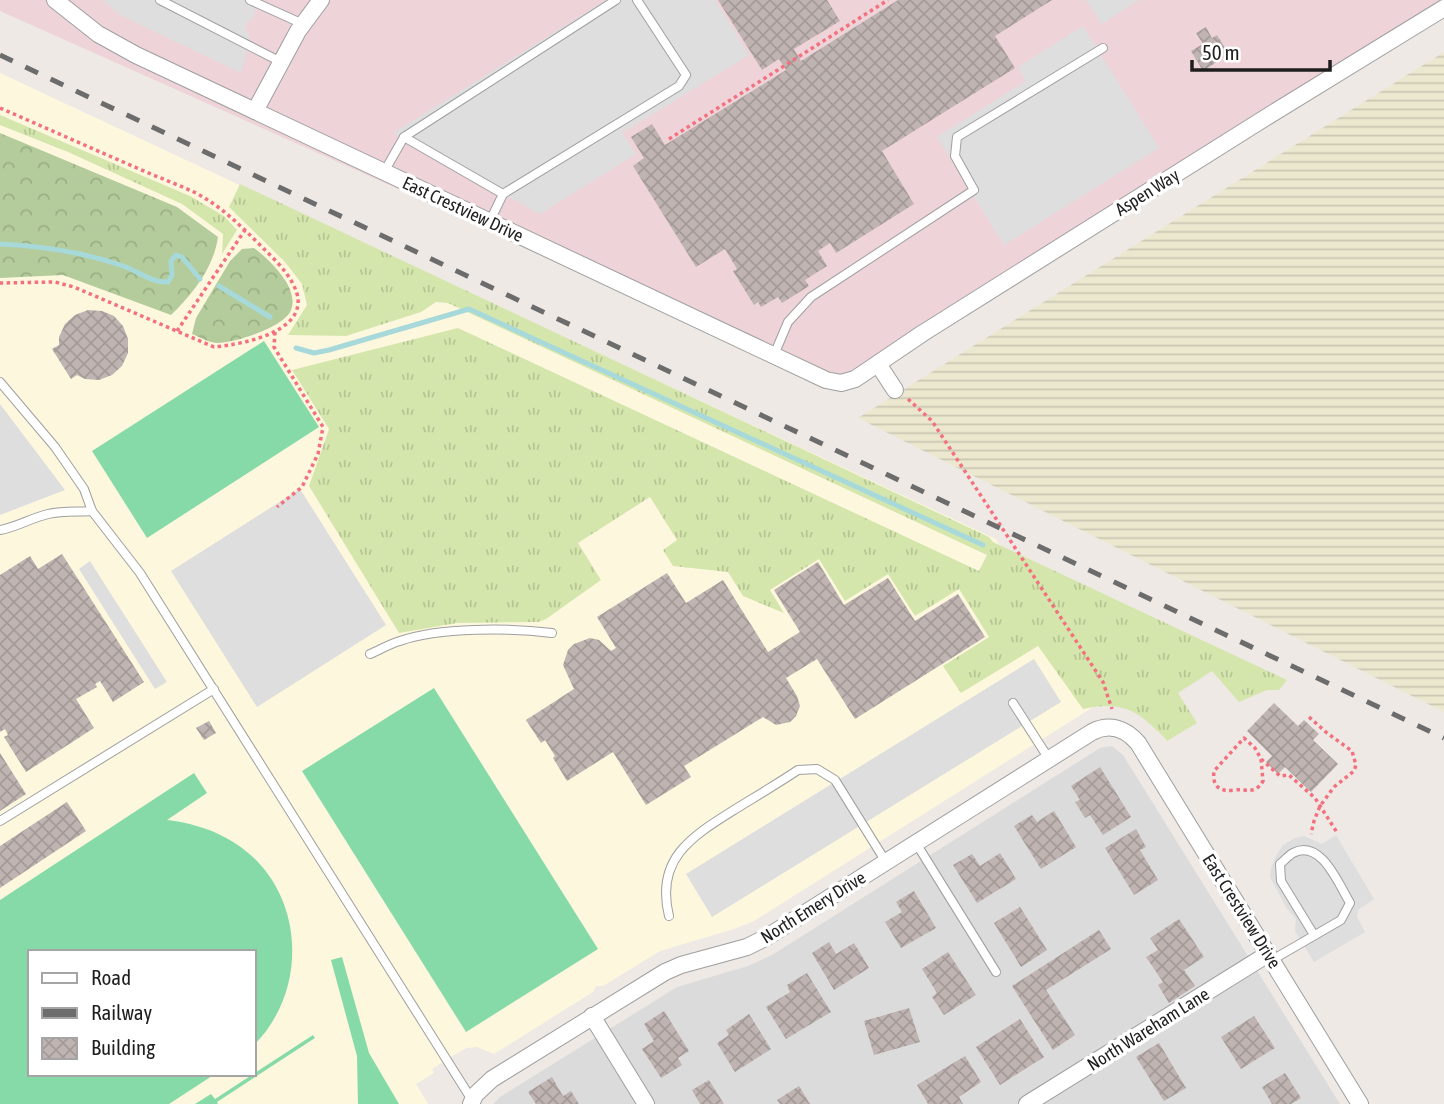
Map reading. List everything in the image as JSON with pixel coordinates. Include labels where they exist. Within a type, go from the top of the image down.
[{"type":"street","name":"East Crestview Drive","points":[[55,0],[98,34],[136,55],[826,380],[841,383],[855,379],[878,364]]},
{"type":"street","points":[[255,111],[303,24],[321,0]]},
{"type":"street","name":"Aspen Way","points":[[878,364],[923,333],[1444,8]]},
{"type":"street","points":[[878,364],[895,390]]},
{"type":"street","name":"East Crestview Drive","points":[[1116,728],[1129,734],[1138,743],[1360,1104]]},
{"type":"street","name":"North Emery Drive","points":[[472,1102],[479,1090],[492,1079],[665,972],[757,943],[1097,729],[1116,728]]},
{"type":"street","name":"North Wareham Lane","points":[[1027,1104],[1270,957]]},
{"type":"street","points":[[592,1016],[646,1104]]},
{"type":"lane","points":[[160,0],[281,62]]},
{"type":"lane","points":[[250,0],[262,3],[303,24]]},
{"type":"lane","points":[[384,172],[404,137],[616,0]]},
{"type":"lane","points":[[490,222],[503,194],[679,86],[686,75],[637,0]]},
{"type":"lane","points":[[774,355],[788,322],[811,297],[974,190],[955,156],[957,137],[1103,48]]},
{"type":"lane","points":[[404,137],[503,194]]},
{"type":"lane","points":[[0,382],[55,447],[83,489],[92,511],[140,573],[472,1102]]},
{"type":"lane","points":[[0,530],[16,527],[52,513],[92,511]]},
{"type":"lane","points":[[370,654],[404,639],[455,631],[522,630],[552,633]]},
{"type":"lane","points":[[0,821],[214,689]]},
{"type":"lane","points":[[1013,703],[1049,760]]},
{"type":"lane","points":[[669,916],[665,884],[682,847],[703,830],[798,770],[817,769],[835,780],[886,862]]},
{"type":"lane","points":[[916,843],[996,972]]},
{"type":"lane","points":[[1270,957],[1314,935],[1341,919],[1350,904],[1322,856],[1308,850],[1294,852],[1280,864],[1281,881],[1314,935]]},
{"type":"path","points":[[669,139],[888,0]]},
{"type":"path","points":[[0,108],[195,193],[227,212],[280,266],[293,284],[298,297],[298,309],[290,323],[275,332],[235,345],[214,347],[74,287],[55,282],[0,283]]},
{"type":"path","points":[[177,331],[245,230]]},
{"type":"path","points":[[275,332],[274,347],[323,427],[318,454],[302,486],[277,507]]},
{"type":"path","points":[[895,390],[914,403],[932,421],[1103,682],[1112,709]]},
{"type":"path","points":[[1308,716],[1348,747],[1355,757],[1354,771],[1334,787],[1320,806],[1311,834]]},
{"type":"path","points":[[1261,759],[1264,781],[1254,791],[1237,789],[1228,792],[1220,790],[1215,783],[1214,771],[1244,738],[1279,776],[1289,775],[1315,798],[1338,834]]},
{"type":"shaded area","points":[[0,0],[1444,0],[1444,9],[878,364],[826,380],[0,11]]},
{"type":"shaded area","points":[[103,0],[257,0],[253,19],[246,23],[245,29],[250,37],[241,73],[120,15]]},
{"type":"shaded area","points":[[606,0],[715,0],[749,55],[622,133],[636,154],[540,214],[393,133]]},
{"type":"shaded area","points":[[1086,0],[1139,0],[1102,24]]},
{"type":"shaded area","points":[[1083,26],[1159,148],[1004,245],[937,137],[1026,81],[1018,67]]},
{"type":"shaded area","points":[[1444,52],[1444,712],[858,418]]},
{"type":"shaded area","points":[[0,73],[996,539],[1098,704],[754,921],[660,951],[603,986],[596,986],[593,992],[494,1054],[477,1047],[459,1052],[432,1069],[434,1073],[416,1084],[428,1104],[0,1104]]},
{"type":"shaded area","points":[[0,404],[65,490],[0,515]]},
{"type":"shaded area","points":[[300,489],[386,625],[257,707],[171,571]]},
{"type":"shaded area","points":[[90,561],[167,682],[155,689],[79,569]]},
{"type":"shaded area","points":[[1034,659],[1061,702],[712,917],[686,874]]},
{"type":"shaded area","points":[[1112,746],[1123,755],[1340,1104],[493,1104],[500,1097],[677,987],[748,966],[772,955],[1100,748]]},
{"type":"shaded area","points":[[1336,835],[1374,899],[1358,910],[1357,917],[1365,932],[1314,962],[1295,931],[1296,919],[1286,907],[1270,877],[1271,868],[1283,845],[1295,838],[1304,836],[1322,844]]},
{"type":"green space","points":[[0,115],[190,196],[224,216],[237,230],[222,254],[223,234],[182,204],[68,152],[0,125]]},
{"type":"green space","points":[[0,133],[177,207],[218,237],[212,259],[201,279],[171,315],[63,275],[0,278]]},
{"type":"green space","points":[[240,184],[1287,680],[1279,690],[1267,690],[1239,702],[1212,671],[1178,693],[1197,723],[1167,741],[1143,718],[1128,710],[1111,706],[1083,709],[1038,646],[961,693],[943,666],[989,637],[959,589],[915,616],[888,574],[845,601],[819,559],[770,590],[784,613],[743,596],[728,572],[673,566],[663,550],[677,540],[650,497],[578,543],[601,580],[546,619],[538,622],[457,623],[399,633],[309,486],[329,429],[292,370],[458,328],[979,571],[987,555],[448,303],[436,302],[421,312],[346,336],[288,335],[307,305],[302,284],[285,262],[229,207]]},
{"type":"green space","points":[[254,248],[275,267],[287,284],[293,301],[287,316],[258,333],[225,342],[211,342],[192,334],[196,318],[230,261],[242,249]]},
{"type":"green space","points":[[264,341],[319,427],[147,538],[92,451]]},
{"type":"green space","points":[[434,688],[598,949],[466,1032],[302,771]]},
{"type":"green space","points":[[194,773],[207,793],[167,820],[204,828],[227,838],[257,861],[273,882],[284,904],[291,929],[289,979],[282,1003],[256,1042],[256,950],[28,950],[28,1076],[212,1076],[169,1104],[0,1104],[0,900]]},
{"type":"green space","points":[[342,957],[369,1053],[399,1104],[358,1104],[357,1056],[331,960]]},
{"type":"green space","points":[[313,1035],[315,1038],[217,1102],[218,1104],[195,1104],[211,1094],[215,1099],[250,1076],[256,1076],[256,1072]]},
{"type":"building","points":[[718,0],[827,0],[840,21],[794,49],[801,61],[898,0],[1052,0],[995,36],[1015,68],[882,151],[914,204],[836,253],[830,243],[818,251],[827,266],[805,280],[809,286],[782,303],[778,297],[761,307],[758,302],[754,305],[733,271],[737,269],[725,249],[696,267],[633,166],[644,158],[631,137],[652,124],[665,145],[786,70],[779,59],[762,70]]},
{"type":"building","points":[[1206,27],[1212,38],[1217,35],[1229,54],[1203,71],[1191,51],[1203,44],[1196,33]]},
{"type":"building","points":[[88,310],[102,311],[114,316],[123,326],[128,339],[128,353],[122,366],[112,375],[99,380],[85,379],[77,375],[71,379],[52,349],[59,345],[59,337],[65,324],[75,315]]},
{"type":"building","points":[[62,554],[144,682],[113,702],[100,681],[95,684],[97,687],[76,699],[94,728],[26,772],[4,737],[8,735],[5,729],[0,732],[0,575],[30,556],[38,569]]},
{"type":"building","points":[[818,562],[844,605],[888,578],[915,621],[958,594],[985,637],[855,719],[817,659],[786,678],[800,706],[790,722],[776,725],[763,717],[684,766],[691,777],[646,805],[613,752],[567,781],[545,740],[541,743],[526,720],[574,689],[563,665],[568,650],[574,644],[590,638],[599,640],[611,651],[616,648],[597,617],[667,573],[686,603],[723,580],[768,652],[800,632],[774,590]]},
{"type":"building","points":[[1274,703],[1298,726],[1304,720],[1319,734],[1313,740],[1338,764],[1311,792],[1285,767],[1278,774],[1266,762],[1272,756],[1247,731]]},
{"type":"building","points":[[209,721],[216,733],[204,740],[196,728]]},
{"type":"building","points":[[0,753],[26,794],[0,811]]},
{"type":"building","points":[[1100,767],[1131,817],[1103,835],[1090,815],[1085,818],[1075,802],[1080,800],[1071,786]]},
{"type":"building","points":[[67,802],[86,831],[0,888],[0,846]]},
{"type":"building","points":[[1054,811],[1076,847],[1041,869],[1014,826],[1032,815],[1037,822]]},
{"type":"building","points":[[1136,829],[1146,847],[1140,850],[1158,880],[1134,895],[1105,848]]},
{"type":"building","points":[[1000,853],[1016,879],[977,903],[953,865],[972,854],[980,866]]},
{"type":"building","points":[[914,891],[936,928],[901,948],[885,922],[902,912],[896,902]]},
{"type":"building","points":[[1020,907],[1047,950],[1021,967],[994,923]]},
{"type":"building","points":[[1179,919],[1204,957],[1184,970],[1195,986],[1169,1003],[1158,985],[1163,982],[1146,957],[1158,950],[1150,938]]},
{"type":"building","points":[[1099,930],[1111,949],[1046,990],[1075,1035],[1053,1050],[1012,986]]},
{"type":"building","points":[[829,942],[836,954],[854,943],[869,968],[834,990],[812,953]]},
{"type":"building","points":[[948,952],[976,995],[944,1015],[932,997],[937,993],[922,969]]},
{"type":"building","points":[[807,973],[831,1012],[786,1039],[766,1007],[790,992],[787,985]]},
{"type":"building","points":[[909,1008],[920,1042],[874,1055],[864,1021]]},
{"type":"building","points":[[664,1011],[689,1051],[678,1058],[682,1065],[661,1078],[642,1049],[654,1041],[644,1024]]},
{"type":"building","points":[[749,1014],[771,1049],[735,1072],[717,1043],[729,1035],[726,1030]]},
{"type":"building","points":[[1254,1016],[1275,1048],[1241,1069],[1221,1037]]},
{"type":"building","points":[[1020,1019],[1044,1057],[1000,1085],[976,1047]]},
{"type":"building","points":[[1159,1043],[1186,1088],[1164,1101],[1136,1057]]},
{"type":"building","points":[[965,1056],[981,1082],[959,1097],[963,1104],[928,1104],[917,1085]]},
{"type":"building","points":[[1285,1073],[1301,1098],[1291,1104],[1272,1104],[1262,1087]]},
{"type":"building","points":[[552,1077],[563,1096],[571,1091],[579,1104],[536,1104],[528,1092]]},
{"type":"building","points":[[709,1080],[724,1104],[700,1104],[692,1090]]},
{"type":"building","points":[[799,1086],[810,1104],[780,1104],[777,1100]]},
{"type":"waterway","points":[[0,244],[78,253],[123,266],[162,282],[168,282],[172,275],[171,261],[176,255],[182,257],[200,279]]},
{"type":"waterway","points":[[219,286],[270,317]]},
{"type":"waterway","points":[[296,348],[314,353],[329,350],[469,309],[983,545]]},
{"type":"railway","points":[[0,55],[1444,738]]}]
